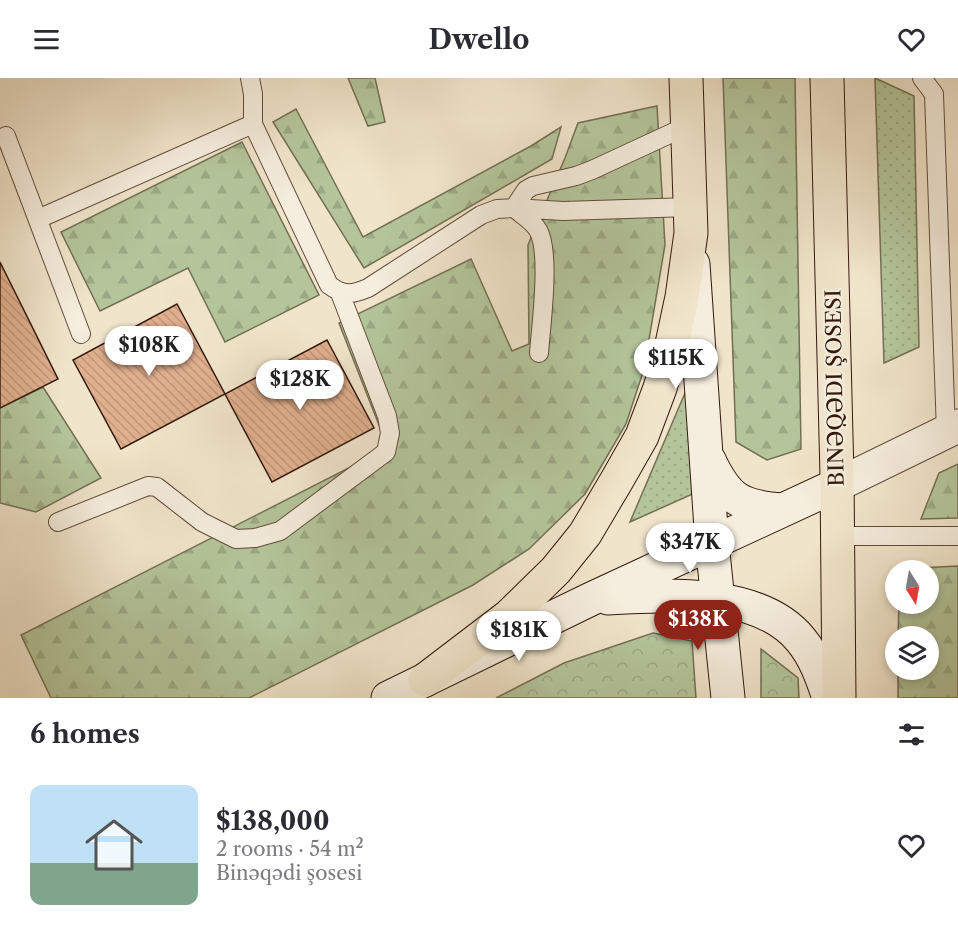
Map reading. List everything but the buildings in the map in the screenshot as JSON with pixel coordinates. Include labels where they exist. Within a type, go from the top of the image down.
[{"type":"main road","points":[[686,78],[690,220],[712,543],[728,698]]},
{"type":"main road","name":"BINƏQƏDI ŞOSESI","points":[[827,78],[837,485],[839,698]]},
{"type":"main road","points":[[425,680],[509,616],[556,570],[585,534],[617,480],[642,436],[669,358],[682,297],[690,220]]},
{"type":"main road","points":[[388,698],[591,599],[952,429]]},
{"type":"main road","points":[[706,453],[724,488],[740,502],[760,509],[783,510]]},
{"type":"main road","points":[[591,599],[685,596],[745,606],[767,615],[789,627],[802,640],[817,664],[829,698]]},
{"type":"lane","points":[[250,78],[253,94],[253,124],[329,285],[340,293],[355,294],[368,288],[481,215],[497,209],[514,208],[690,220]]},
{"type":"lane","points":[[922,78],[934,94],[952,429]]},
{"type":"lane","points":[[38,219],[253,124]]},
{"type":"lane","points":[[514,208],[526,190],[533,186],[592,170],[687,126]]},
{"type":"lane","points":[[6,136],[81,334]]},
{"type":"lane","points":[[514,208],[532,222],[542,238],[545,265],[539,353]]},
{"type":"lane","points":[[58,522],[148,486],[157,487],[202,522],[236,539],[255,538],[280,531],[386,452],[390,433],[387,417],[340,293]]},
{"type":"lane","points":[[837,536],[958,536]]},
{"type":"green space","points":[[348,78],[375,78],[385,122],[368,126]]},
{"type":"green space","points":[[723,78],[795,78],[801,449],[767,460],[736,442]]},
{"type":"green space","points":[[875,78],[914,96],[919,347],[884,363]]},
{"type":"green space","points":[[657,106],[665,245],[644,369],[626,424],[585,494],[529,549],[473,585],[249,698],[51,698],[21,635],[388,448],[339,323],[471,259],[512,351],[529,344],[528,245],[578,123]]},
{"type":"green space","points":[[296,109],[363,237],[531,146],[561,127],[552,159],[364,268],[273,122]]},
{"type":"green space","points":[[242,142],[319,295],[225,342],[188,268],[100,311],[61,232]]},
{"type":"green space","points":[[688,386],[697,492],[630,522]]},
{"type":"green space","points":[[43,387],[101,478],[36,512],[0,503],[0,408]]},
{"type":"green space","points":[[958,464],[958,518],[921,519],[939,473]]},
{"type":"green space","points":[[958,566],[958,698],[898,698],[898,680],[939,680],[939,626],[898,626],[899,614],[939,614],[939,567]]},
{"type":"green space","points":[[653,633],[692,641],[696,698],[496,698],[564,663]]},
{"type":"green space","points":[[761,649],[798,678],[799,698],[761,698]]}]
